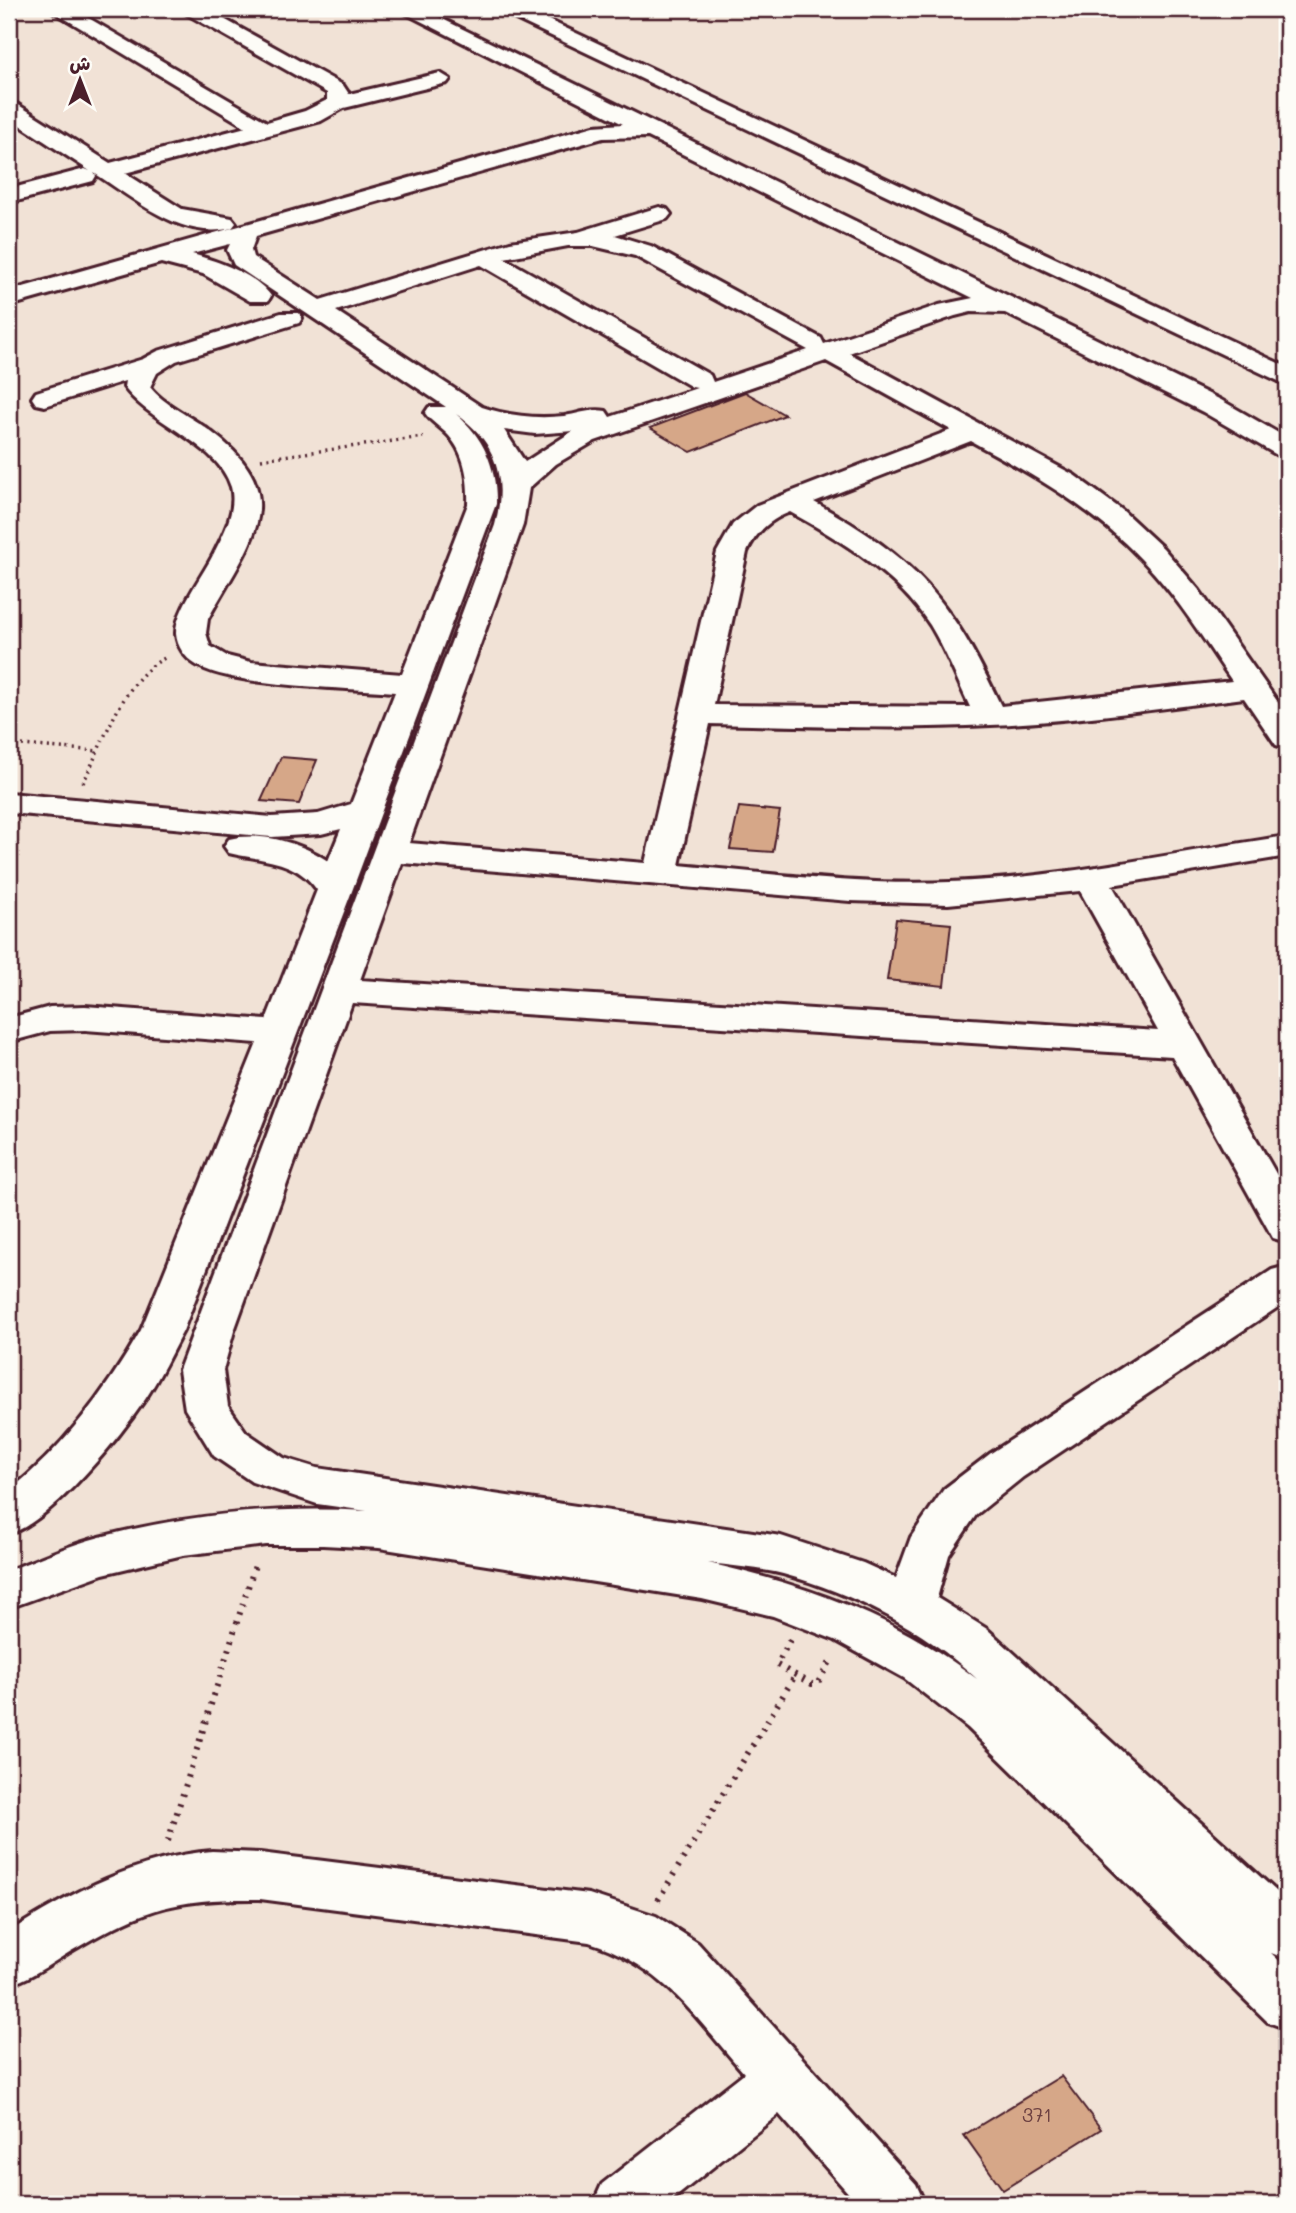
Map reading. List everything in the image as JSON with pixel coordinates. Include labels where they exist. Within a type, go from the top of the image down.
[{"type":"street","points":[[59,9],[264,129]]},
{"type":"street","points":[[192,9],[336,89],[339,96],[337,103]]},
{"type":"street","points":[[407,9],[1212,406],[1287,449]]},
{"type":"street","points":[[450,9],[911,232]]},
{"type":"street","points":[[510,9],[1287,377]]},
{"type":"street","points":[[9,196],[313,116],[337,103],[440,79]]},
{"type":"street","points":[[9,127],[183,218],[235,228],[583,122],[599,116],[607,107]]},
{"type":"street","points":[[9,109],[153,219],[159,231],[156,250]]},
{"type":"street","points":[[9,284],[156,250],[602,131],[628,128],[654,131]]},
{"type":"street","points":[[582,237],[659,214]]},
{"type":"street","points":[[235,228],[242,260],[303,313]]},
{"type":"street","points":[[45,398],[149,365],[167,356],[535,241],[582,237],[605,239],[643,251],[820,347],[1064,481],[1112,516],[1153,554],[1188,596],[1287,738]]},
{"type":"street","points":[[9,299],[156,250],[201,262],[303,313],[504,446],[517,484],[516,505],[509,525],[201,1370],[207,1409],[230,1444],[268,1471],[317,1486],[781,1555],[847,1576],[911,1606],[970,1643],[1023,1689],[1287,1936]]},
{"type":"street","points":[[484,257],[701,382]]},
{"type":"street","points":[[517,484],[546,458],[585,435],[820,347],[934,300],[945,291],[948,276]]},
{"type":"street","points":[[466,422],[570,424],[701,382],[959,307],[1011,307]]},
{"type":"street","points":[[149,365],[139,376],[137,387],[145,398],[230,463],[245,485],[247,502],[242,520],[193,619],[190,633],[194,647],[206,658],[226,667],[415,684]]},
{"type":"street","points":[[9,1517],[33,1497],[87,1442],[137,1375],[162,1331],[280,1033],[482,505],[480,467],[472,449],[466,422]]},
{"type":"street","points":[[660,874],[736,541],[753,520],[791,501],[972,431]]},
{"type":"street","points":[[791,501],[851,535],[913,584],[936,612],[955,642],[990,716]]},
{"type":"street","points":[[696,714],[894,718],[990,716],[1085,709],[1252,688]]},
{"type":"street","points":[[9,803],[297,827],[321,824],[366,810]]},
{"type":"street","points":[[9,825],[276,850],[311,863],[326,876],[335,891]]},
{"type":"street","points":[[389,852],[911,892],[997,891],[1091,879],[1287,846]]},
{"type":"street","points":[[1091,879],[1287,1228]]},
{"type":"street","points":[[338,990],[1184,1045]]},
{"type":"street","points":[[9,1015],[280,1033]]},
{"type":"street","points":[[9,1030],[50,1019]]},
{"type":"street","points":[[911,1606],[927,1550],[960,1502],[1007,1465],[1287,1282]]},
{"type":"street","points":[[9,1589],[99,1556],[183,1537],[266,1527],[379,1530],[702,1580],[778,1598],[852,1626],[921,1664],[985,1713],[1287,2004]]},
{"type":"street","points":[[9,1961],[112,1900],[155,1885],[207,1875],[260,1876],[589,1918],[637,1933],[679,1960],[896,2204]]},
{"type":"street","points":[[622,2204],[783,2076]]},
{"type":"path","points":[[230,463],[466,422]]},
{"type":"path","points":[[70,809],[137,677],[153,663],[194,647]]},
{"type":"path","points":[[9,744],[99,751]]},
{"type":"path","points":[[155,1885],[266,1527]]},
{"type":"path","points":[[808,1609],[776,1663],[778,1667],[795,1676],[817,1684],[852,1626]]},
{"type":"path","points":[[637,1933],[795,1676]]},
{"type":"building","points":[[745,392],[785,415],[691,452],[650,428]]},
{"type":"building","points":[[281,757],[317,760],[299,804],[261,801]]},
{"type":"building","points":[[739,807],[780,811],[773,852],[730,849]]},
{"type":"building","points":[[896,919],[951,924],[944,986],[887,980]]},
{"type":"building","points":[[1061,2076],[1101,2129],[1003,2190],[964,2135]]}]
